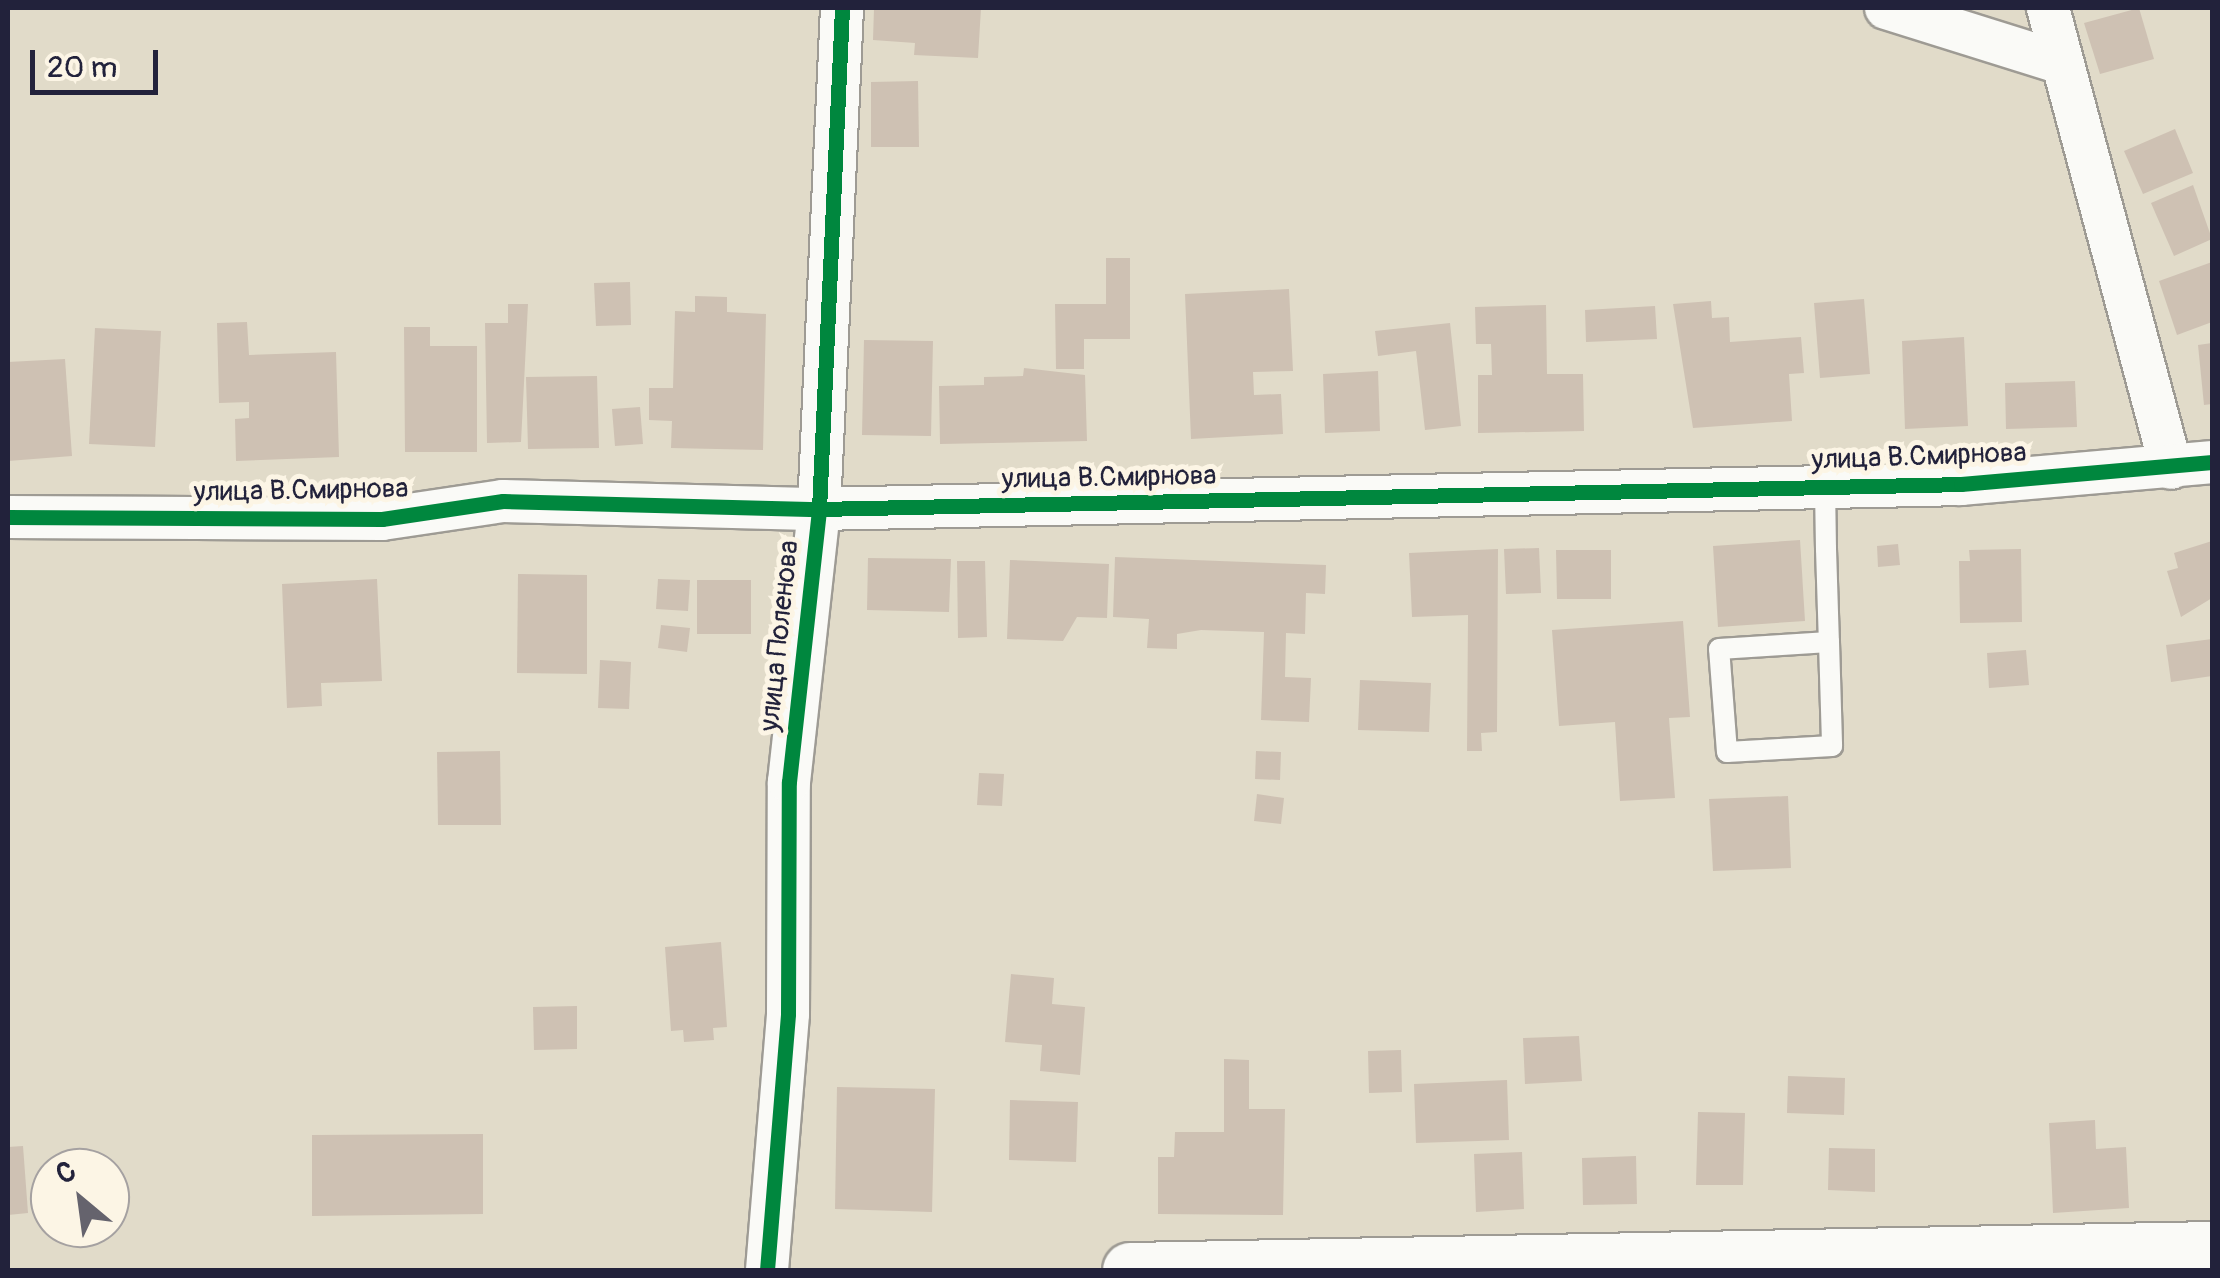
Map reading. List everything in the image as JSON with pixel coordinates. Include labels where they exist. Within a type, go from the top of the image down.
[{"type":"main road","points":[[1130,1270],[1495,1267],[2212,1250]]},
{"type":"street","name":"улица Поленова","points":[[767,1270],[788,1014],[789,782],[819,509],[842,8]]},
{"type":"street","points":[[1886,8],[2062,63]]},
{"type":"street","points":[[2048,8],[2171,468]]},
{"type":"street","name":"улица В.Смирнова","points":[[8,517],[382,519],[503,501],[819,509],[1825,486],[2171,468],[2212,462]]},
{"type":"lane","points":[[1825,486],[1830,642],[1832,746],[1727,752],[1719,650],[1830,642]]},
{"type":"building","points":[[874,8],[981,8],[978,58],[914,55],[915,43],[873,40]]},
{"type":"building","points":[[2139,8],[2154,59],[2100,74],[2084,23]]},
{"type":"building","points":[[918,81],[919,147],[871,147],[871,82]]},
{"type":"building","points":[[2175,129],[2193,173],[2143,194],[2124,151]]},
{"type":"building","points":[[2193,185],[2212,239],[2174,256],[2151,203]]},
{"type":"building","points":[[1106,258],[1130,258],[1130,339],[1084,339],[1084,369],[1056,369],[1055,304],[1106,304]]},
{"type":"building","points":[[2212,262],[2212,322],[2177,335],[2159,281]]},
{"type":"building","points":[[630,282],[631,325],[596,326],[594,283]]},
{"type":"building","points":[[1289,289],[1293,371],[1253,372],[1254,395],[1281,394],[1283,434],[1191,439],[1185,294]]},
{"type":"building","points":[[695,296],[727,297],[727,312],[766,314],[763,450],[671,448],[672,421],[649,420],[649,388],[673,388],[675,311],[695,312]]},
{"type":"building","points":[[1864,299],[1870,374],[1820,378],[1814,303]]},
{"type":"building","points":[[1711,301],[1712,318],[1729,317],[1730,342],[1801,337],[1804,373],[1789,374],[1792,421],[1693,428],[1673,304]]},
{"type":"building","points":[[508,304],[528,304],[521,442],[487,443],[485,323],[508,323]]},
{"type":"building","points":[[1546,305],[1547,374],[1583,374],[1584,431],[1478,433],[1478,375],[1492,375],[1491,344],[1476,344],[1475,307]]},
{"type":"building","points":[[1655,306],[1657,339],[1586,342],[1585,310]]},
{"type":"building","points":[[247,322],[249,355],[336,352],[339,457],[236,461],[235,419],[249,418],[249,402],[219,403],[217,323]]},
{"type":"building","points":[[1450,323],[1461,426],[1425,430],[1416,351],[1378,356],[1375,331]]},
{"type":"building","points":[[404,327],[430,327],[430,346],[477,346],[477,452],[405,452]]},
{"type":"building","points":[[95,328],[161,331],[155,447],[89,444]]},
{"type":"building","points":[[1964,337],[1968,426],[1905,429],[1902,341]]},
{"type":"building","points":[[864,340],[933,341],[931,436],[862,435]]},
{"type":"building","points":[[2212,343],[2212,404],[2204,405],[2198,345]]},
{"type":"building","points":[[65,359],[72,456],[8,461],[8,362]]},
{"type":"building","points":[[1024,368],[1085,375],[1087,441],[940,444],[939,386],[984,385],[984,377],[1023,376]]},
{"type":"building","points":[[1378,371],[1380,431],[1325,433],[1323,374]]},
{"type":"building","points":[[597,376],[599,448],[528,449],[526,377]]},
{"type":"building","points":[[2075,381],[2077,427],[2006,429],[2005,383]]},
{"type":"building","points":[[640,407],[643,444],[615,446],[612,409]]},
{"type":"building","points":[[1800,540],[1805,621],[1718,627],[1713,546]]},
{"type":"building","points":[[2212,541],[2212,598],[2181,617],[2167,571],[2178,568],[2174,553]]},
{"type":"building","points":[[1898,544],[1900,565],[1878,567],[1877,546]]},
{"type":"building","points":[[1539,548],[1541,593],[1506,594],[1504,549]]},
{"type":"building","points":[[1498,549],[1497,732],[1481,733],[1482,751],[1467,751],[1468,615],[1412,617],[1409,553]]},
{"type":"building","points":[[2021,549],[2022,622],[1960,623],[1959,561],[1970,561],[1969,550]]},
{"type":"building","points":[[1556,550],[1611,550],[1611,599],[1557,599]]},
{"type":"building","points":[[1115,557],[1326,565],[1325,594],[1306,593],[1305,634],[1286,633],[1285,677],[1311,678],[1309,722],[1261,720],[1264,632],[1201,630],[1177,634],[1177,649],[1147,648],[1149,619],[1113,617]]},
{"type":"building","points":[[868,558],[951,559],[949,612],[867,610]]},
{"type":"building","points":[[1010,560],[1109,564],[1107,618],[1077,617],[1063,641],[1007,639]]},
{"type":"building","points":[[957,561],[985,561],[987,637],[958,638]]},
{"type":"building","points":[[518,574],[587,575],[587,674],[517,673]]},
{"type":"building","points":[[377,579],[382,681],[321,683],[322,706],[287,708],[282,584]]},
{"type":"building","points":[[658,579],[690,580],[688,611],[656,609]]},
{"type":"building","points":[[697,580],[751,580],[751,634],[697,634]]},
{"type":"building","points":[[1683,621],[1690,717],[1669,718],[1675,798],[1620,801],[1615,722],[1559,726],[1552,630]]},
{"type":"building","points":[[661,625],[690,628],[687,652],[658,648]]},
{"type":"building","points":[[2212,639],[2212,676],[2171,682],[2166,645]]},
{"type":"building","points":[[2026,650],[2029,685],[1989,688],[1987,653]]},
{"type":"building","points":[[600,660],[631,662],[629,709],[598,708]]},
{"type":"building","points":[[1360,680],[1431,683],[1429,732],[1358,730]]},
{"type":"building","points":[[500,751],[501,825],[438,825],[437,752]]},
{"type":"building","points":[[1256,751],[1281,752],[1280,780],[1255,779]]},
{"type":"building","points":[[979,773],[1004,774],[1002,806],[977,805]]},
{"type":"building","points":[[1257,794],[1284,798],[1281,824],[1254,821]]},
{"type":"building","points":[[1788,796],[1791,868],[1713,871],[1709,799]]},
{"type":"building","points":[[721,942],[727,1027],[713,1028],[714,1040],[684,1042],[683,1030],[671,1031],[665,947]]},
{"type":"building","points":[[1011,974],[1054,978],[1052,1004],[1085,1007],[1080,1075],[1040,1071],[1042,1045],[1005,1042]]},
{"type":"building","points":[[577,1006],[577,1049],[534,1050],[533,1007]]},
{"type":"building","points":[[1579,1036],[1582,1081],[1525,1084],[1523,1038]]},
{"type":"building","points":[[1401,1050],[1402,1092],[1369,1093],[1368,1051]]},
{"type":"building","points":[[1224,1059],[1249,1060],[1249,1109],[1285,1109],[1283,1215],[1158,1214],[1158,1157],[1174,1157],[1175,1132],[1224,1132]]},
{"type":"building","points":[[1788,1076],[1845,1078],[1844,1115],[1787,1113]]},
{"type":"building","points":[[1507,1080],[1509,1140],[1416,1143],[1414,1084]]},
{"type":"building","points":[[837,1087],[935,1089],[932,1212],[835,1209]]},
{"type":"building","points":[[1010,1100],[1078,1102],[1076,1162],[1009,1160]]},
{"type":"building","points":[[1698,1112],[1745,1113],[1743,1185],[1696,1185]]},
{"type":"building","points":[[2095,1120],[2096,1149],[2126,1147],[2129,1208],[2053,1213],[2049,1123]]},
{"type":"building","points":[[483,1134],[483,1214],[312,1216],[312,1135]]},
{"type":"building","points":[[23,1146],[28,1213],[8,1215],[8,1147]]},
{"type":"building","points":[[1829,1148],[1875,1149],[1875,1192],[1828,1190]]},
{"type":"building","points":[[1522,1152],[1524,1209],[1476,1212],[1474,1154]]},
{"type":"building","points":[[1636,1156],[1637,1204],[1583,1205],[1582,1158]]},
{"type":"cycle path","points":[[767,1270],[788,1014],[789,782],[819,509],[842,8]]},
{"type":"cycle path","points":[[8,517],[382,519],[503,501],[819,509],[1961,484],[2212,462]]}]
